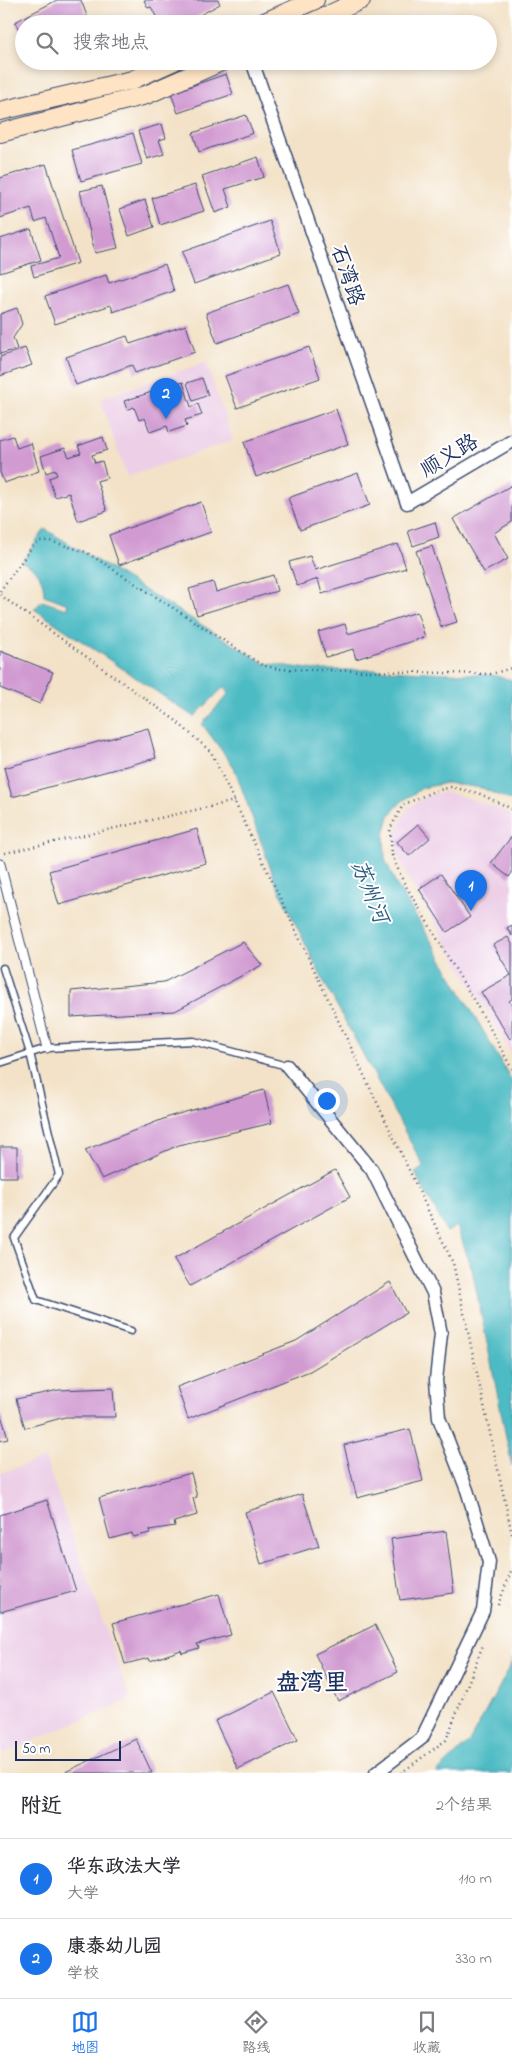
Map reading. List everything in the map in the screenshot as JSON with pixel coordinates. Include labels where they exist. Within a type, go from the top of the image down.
[{"type":"main road","points":[[281,15],[315,0]]},
{"type":"main road","points":[[328,15],[361,0]]},
{"type":"main road","points":[[0,111],[132,80],[154,70]]},
{"type":"main road","points":[[0,132],[146,95],[203,70]]},
{"type":"street","name":"石湾路","points":[[255,70],[407,503]]},
{"type":"street","name":"顺义路","points":[[407,503],[512,441]]},
{"type":"street","points":[[0,864],[47,1048]]},
{"type":"street","points":[[287,1066],[372,1170],[433,1293],[442,1334],[436,1380],[439,1418],[467,1490],[489,1562],[483,1611],[422,1738],[376,1773]]},
{"type":"lane","points":[[3,968],[30,1053],[59,1175],[14,1238],[36,1300],[131,1332]]},
{"type":"lane","points":[[0,1063],[47,1048],[193,1041],[287,1066]]},
{"type":"path","points":[[0,591],[32,547],[39,541],[50,541],[86,552],[262,665],[278,669],[491,674],[512,668]]},
{"type":"path","points":[[0,595],[175,720],[212,752],[453,1263],[512,1534]]},
{"type":"path","points":[[512,809],[478,793],[451,787],[432,792],[403,805],[390,829],[392,854],[403,881],[486,1021],[512,1069]]},
{"type":"path","points":[[0,854],[235,801]]},
{"type":"shaded area","points":[[206,362],[233,440],[127,477],[100,399]]},
{"type":"shaded area","points":[[446,792],[480,802],[512,815],[512,1055],[409,879],[397,852],[395,835],[407,809],[427,796]]},
{"type":"shaded area","points":[[45,1458],[130,1699],[0,1755],[0,1473]]},
{"type":"water","name":"苏州河","points":[[45,529],[264,663],[316,670],[384,670],[492,675],[512,680],[512,801],[482,788],[446,783],[422,788],[401,802],[389,816],[384,835],[385,859],[396,884],[512,1081],[512,1466],[472,1269],[457,1226],[447,1232],[415,1173],[424,1167],[323,980],[277,886],[234,767],[202,724],[229,693],[224,687],[194,717],[34,609],[42,601],[66,609],[68,604],[44,595],[43,584],[39,574],[32,567],[22,562]]},
{"type":"water","points":[[512,1659],[512,1773],[436,1773],[469,1742],[509,1669]]},
{"type":"building","points":[[57,0],[81,0],[87,15],[28,15]]},
{"type":"building","points":[[144,0],[218,0],[220,4],[200,15],[155,15],[151,7],[148,8]]},
{"type":"building","points":[[226,74],[233,94],[178,113],[171,93]]},
{"type":"building","points":[[246,115],[253,133],[199,152],[193,133]]},
{"type":"building","points":[[162,124],[166,138],[159,140],[164,154],[147,159],[138,131]]},
{"type":"building","points":[[133,133],[142,164],[81,181],[72,150]]},
{"type":"building","points":[[258,157],[264,177],[225,189],[231,207],[215,213],[202,176]]},
{"type":"building","points":[[46,164],[78,263],[34,277],[31,266],[59,258],[46,218],[35,222],[31,208],[0,218],[0,178]]},
{"type":"building","points":[[195,185],[204,211],[160,225],[152,198]]},
{"type":"building","points":[[102,186],[118,248],[95,253],[80,191]]},
{"type":"building","points":[[145,200],[154,227],[129,236],[120,209]]},
{"type":"building","points":[[270,221],[281,253],[194,284],[182,252]]},
{"type":"building","points":[[31,229],[41,260],[0,273],[0,239]]},
{"type":"building","points":[[165,264],[174,291],[113,312],[111,305],[55,324],[45,296],[106,275],[109,283]]},
{"type":"building","points":[[288,284],[299,314],[217,343],[206,313]]},
{"type":"building","points":[[17,308],[22,324],[13,338],[17,349],[0,354],[0,314]]},
{"type":"building","points":[[186,325],[195,352],[135,373],[132,365],[76,385],[66,357],[127,336],[130,344]]},
{"type":"building","points":[[309,347],[320,378],[237,408],[225,376]]},
{"type":"building","points":[[25,348],[32,365],[0,376],[0,357]]},
{"type":"building","points":[[202,378],[208,395],[193,401],[187,383]]},
{"type":"building","points":[[183,382],[191,407],[198,404],[202,415],[185,420],[187,426],[169,432],[167,426],[150,432],[145,418],[139,420],[134,407],[127,410],[124,401]]},
{"type":"building","points":[[336,409],[348,444],[256,477],[244,442]]},
{"type":"building","points":[[13,436],[17,448],[31,443],[39,471],[4,483],[0,472],[0,440]]},
{"type":"building","points":[[103,437],[107,450],[92,455],[95,463],[102,461],[107,478],[97,481],[107,511],[78,521],[69,493],[55,497],[49,478],[57,475],[55,470],[46,473],[41,456],[65,448],[69,457],[81,453],[78,446]]},
{"type":"building","points":[[358,473],[370,505],[300,530],[288,498]]},
{"type":"building","points":[[512,485],[512,522],[494,533],[508,559],[484,572],[453,519]]},
{"type":"building","points":[[201,502],[211,532],[119,565],[109,535]]},
{"type":"building","points":[[435,522],[439,537],[413,546],[408,531]]},
{"type":"building","points":[[398,544],[406,568],[322,594],[318,579],[297,586],[289,562],[310,556],[315,570]]},
{"type":"building","points":[[432,546],[457,622],[441,627],[416,551]]},
{"type":"building","points":[[273,575],[277,591],[197,615],[189,589],[213,582],[216,592]]},
{"type":"building","points":[[417,612],[425,637],[356,659],[353,649],[326,657],[318,632],[345,624],[348,634]]},
{"type":"building","points":[[0,651],[53,672],[40,704],[0,688]]},
{"type":"building","points":[[148,728],[156,758],[12,797],[4,768]]},
{"type":"building","points":[[418,824],[430,838],[409,856],[397,842]]},
{"type":"building","points":[[197,829],[206,863],[59,905],[49,871]]},
{"type":"building","points":[[512,836],[512,873],[509,877],[491,863]]},
{"type":"building","points":[[441,874],[470,917],[447,932],[419,889]]},
{"type":"building","points":[[512,925],[512,936],[507,928]]},
{"type":"building","points":[[508,937],[512,944],[512,999],[509,1001],[512,1005],[512,1038],[510,1039],[481,992],[511,975],[493,945]]},
{"type":"building","points":[[243,942],[262,965],[175,1011],[71,1017],[71,991],[164,982]]},
{"type":"building","points":[[264,1090],[272,1123],[179,1145],[102,1179],[85,1150],[171,1116]]},
{"type":"building","points":[[0,1147],[17,1147],[17,1177],[0,1177]]},
{"type":"building","points":[[335,1170],[350,1197],[190,1286],[174,1259]]},
{"type":"building","points":[[390,1282],[406,1313],[310,1371],[188,1419],[177,1387],[296,1341]]},
{"type":"building","points":[[113,1388],[115,1417],[65,1417],[25,1428],[16,1399],[59,1390]]},
{"type":"building","points":[[0,1411],[8,1439],[0,1441]]},
{"type":"building","points":[[410,1429],[423,1481],[357,1498],[344,1445]]},
{"type":"building","points":[[191,1473],[197,1497],[193,1498],[197,1515],[174,1522],[175,1526],[149,1530],[150,1533],[133,1537],[132,1533],[110,1539],[99,1498]]},
{"type":"building","points":[[302,1494],[319,1546],[261,1564],[245,1512]]},
{"type":"building","points":[[47,1500],[76,1591],[0,1612],[0,1515]]},
{"type":"building","points":[[446,1531],[454,1593],[400,1600],[391,1539]]},
{"type":"building","points":[[219,1594],[231,1635],[197,1644],[199,1648],[182,1653],[181,1650],[150,1661],[149,1658],[125,1664],[113,1623]]},
{"type":"building","points":[[375,1625],[398,1672],[338,1701],[315,1654]]},
{"type":"building","points":[[274,1692],[298,1740],[238,1769],[215,1721]]},
{"type":"building","points":[[136,1739],[152,1773],[63,1773]]},
{"type":"place","name":"康泰幼儿园","points":[[166,419]]},
{"type":"place","name":"华东政法大学","points":[[471,911]]},
{"type":"district","name":"盘湾里","points":[[312,1682]]}]
